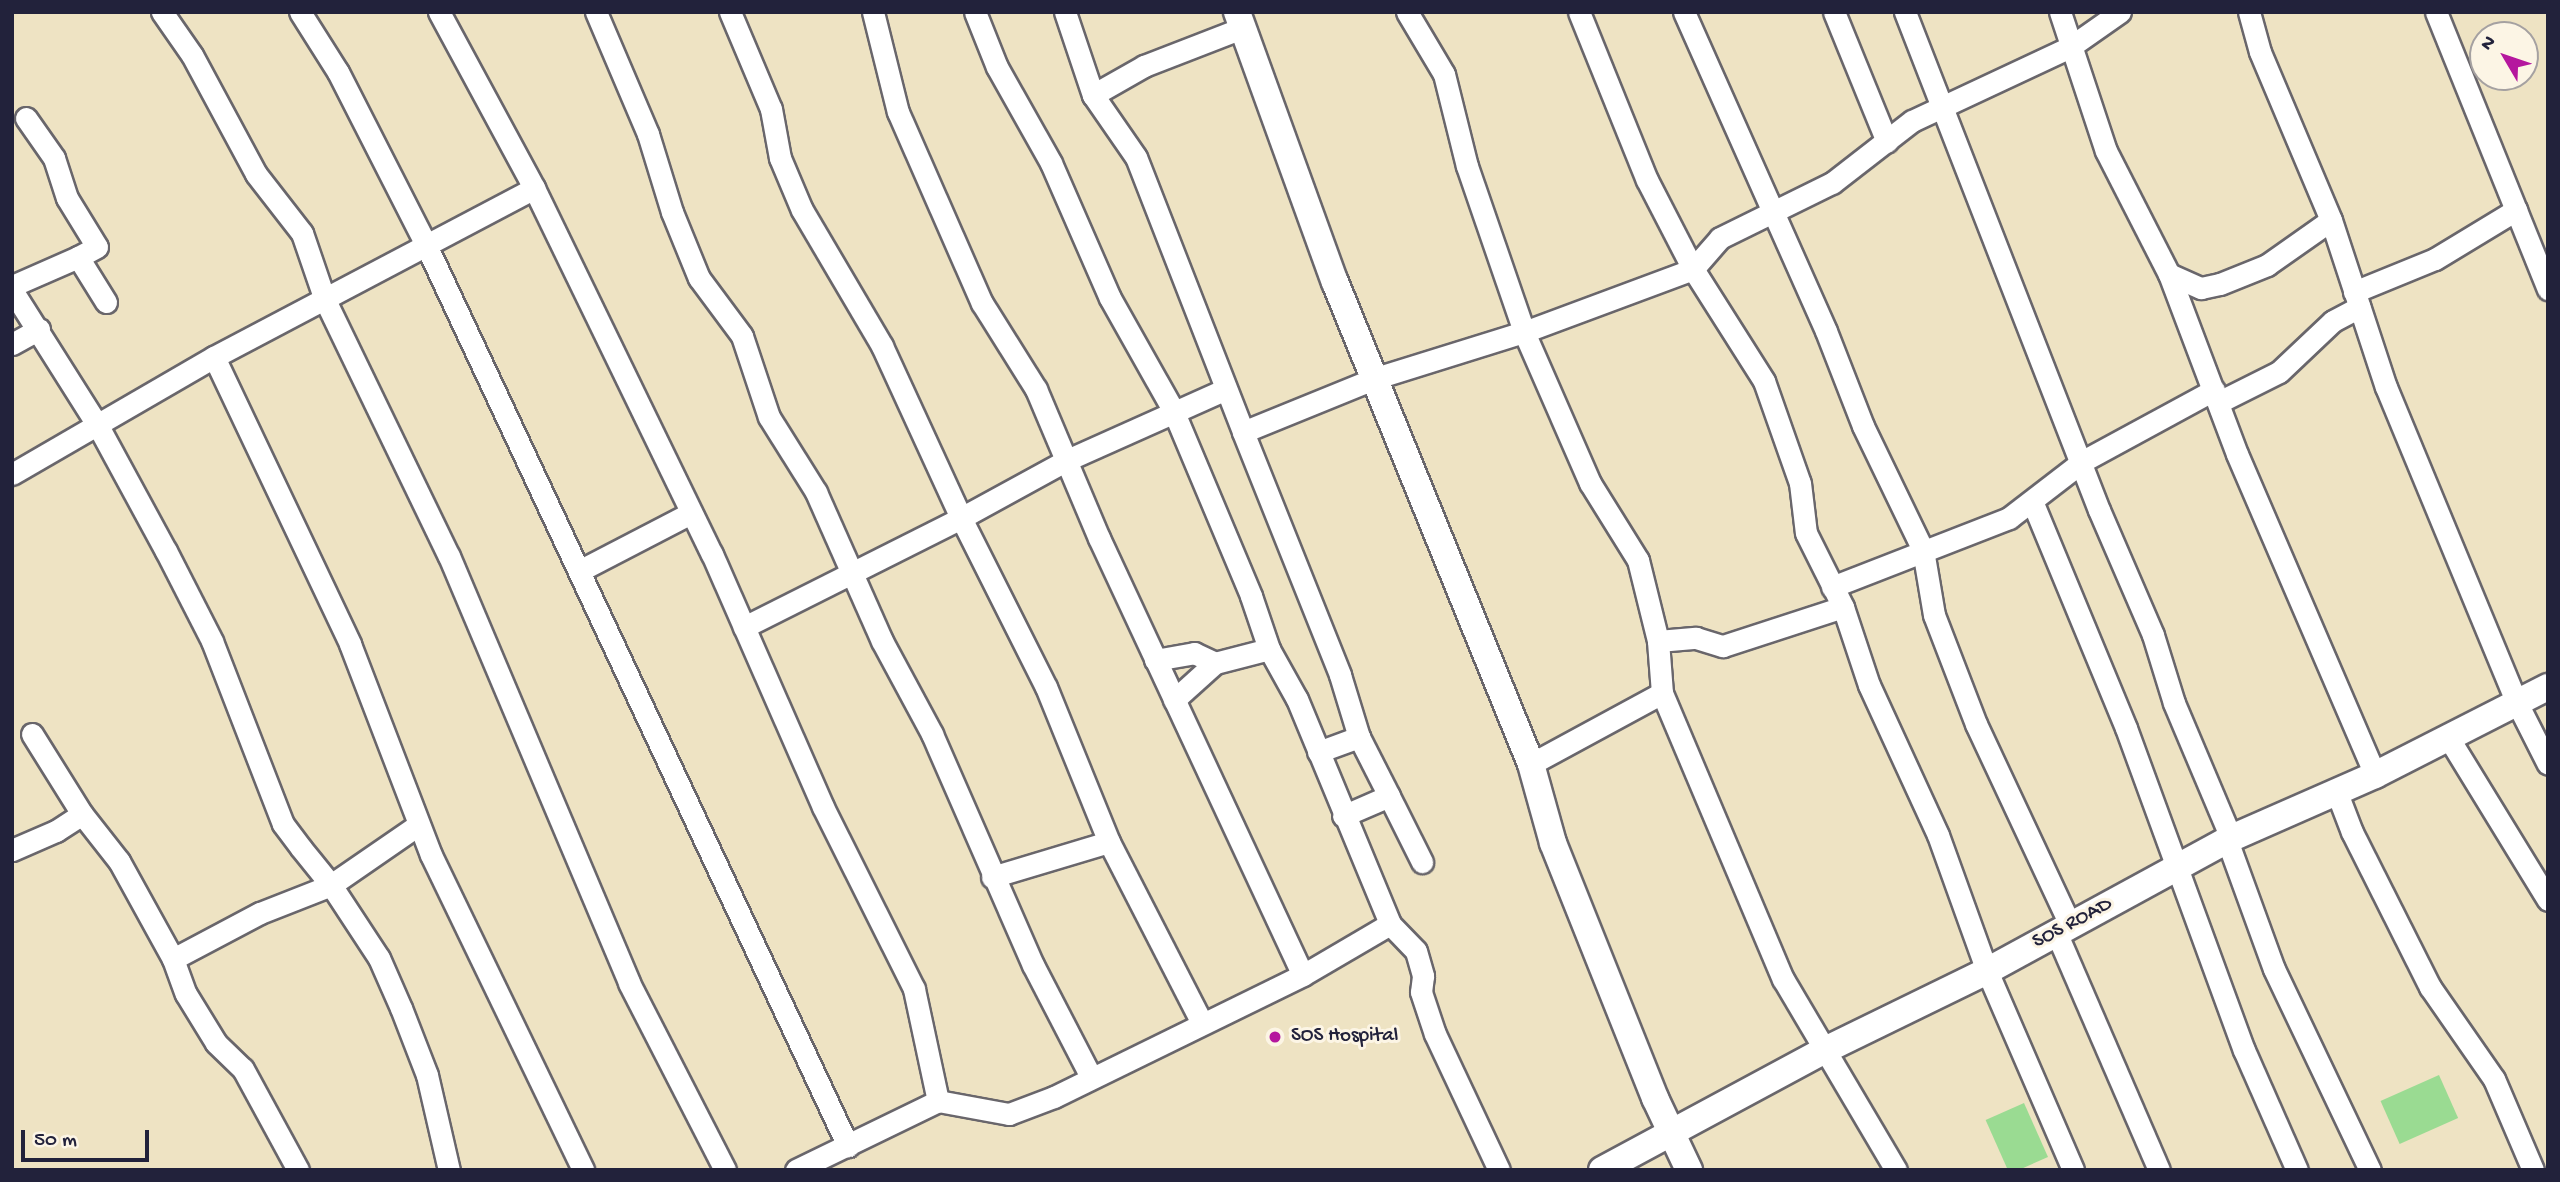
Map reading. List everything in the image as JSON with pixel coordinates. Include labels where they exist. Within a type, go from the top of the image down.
[{"type":"street","points":[[162,12],[192,55],[257,174],[302,233],[325,300],[449,556],[629,983],[725,1170]]},
{"type":"street","points":[[300,12],[338,72],[427,247],[848,1146]]},
{"type":"street","points":[[439,12],[534,188],[691,513],[823,807],[914,989],[938,1101]]},
{"type":"street","points":[[596,12],[648,134],[671,212],[699,278],[742,336],[769,417],[816,492],[851,571],[932,734],[992,877],[1090,1075]]},
{"type":"street","points":[[730,12],[771,109],[780,158],[802,210],[882,346],[961,518],[1046,687],[1109,842],[1202,1023]]},
{"type":"street","points":[[873,12],[898,112],[982,303],[1036,389],[1065,461],[1155,660],[1303,975]]},
{"type":"street","points":[[975,12],[997,67],[1051,163],[1110,298],[1173,410],[1251,596],[1269,649],[1297,699],[1343,816],[1378,887],[1390,924],[1416,951],[1423,976],[1421,992],[1435,1034],[1499,1170]]},
{"type":"street","points":[[1065,12],[1093,95],[1136,157],[1340,675],[1359,737],[1422,862]]},
{"type":"street","points":[[1407,12],[1444,74],[1467,166],[1524,332],[1590,483],[1638,559],[1658,641],[1662,693],[1749,905],[1823,1051],[1896,1170]]},
{"type":"street","points":[[1579,12],[1647,180],[1693,269],[1764,381],[1800,483],[1806,533],[1843,607],[1869,685],[1941,842],[1987,971],[2073,1170]]},
{"type":"street","points":[[1685,12],[1900,508],[1923,550],[1934,615],[2159,1170]]},
{"type":"street","points":[[1834,12],[1887,142]]},
{"type":"street","points":[[1905,12],[1943,106],[1974,195],[2153,635],[2174,704],[2229,840],[2274,968],[2370,1170]]},
{"type":"street","points":[[2060,12],[2106,151],[2169,274],[2216,396],[2375,775]]},
{"type":"street","points":[[1243,432],[1376,378],[1524,332],[1693,269],[1720,238],[1770,209],[1832,183],[1912,121],[2070,47],[2120,12]]},
{"type":"street","points":[[2249,12],[2260,52],[2331,220],[2386,387],[2517,703],[2548,764]]},
{"type":"street","points":[[2436,12],[2548,289]]},
{"type":"street","points":[[1093,95],[1144,66],[1240,20],[1330,269],[1376,378],[1443,554],[1531,764],[1553,844],[1670,1132],[1689,1170]]},
{"type":"street","points":[[26,118],[54,158],[67,198],[97,247],[12,288],[98,426],[212,641],[284,824],[331,885],[379,958],[427,1074],[449,1170]]},
{"type":"street","points":[[12,474],[214,357],[427,247],[534,188]]},
{"type":"street","points":[[1832,587],[1860,580],[1923,550],[1987,529],[2032,501],[2083,461],[2216,396],[2279,372],[2357,299],[2435,259],[2516,210]]},
{"type":"street","points":[[2169,274],[2201,288],[2220,285],[2280,258],[2331,220]]},
{"type":"street","points":[[78,257],[106,302]]},
{"type":"street","points":[[12,344],[39,329]]},
{"type":"street","points":[[214,357],[350,644],[418,825],[583,1170]]},
{"type":"street","points":[[744,627],[961,518],[1065,461],[1173,410],[1226,389]]},
{"type":"street","points":[[2032,501],[2178,867],[2244,1051],[2297,1170]]},
{"type":"street","points":[[579,571],[691,513]]},
{"type":"street","points":[[1658,641],[1696,638],[1723,646],[1843,607]]},
{"type":"street","points":[[1174,700],[1215,663],[1269,649]]},
{"type":"street","points":[[1155,660],[1194,653],[1215,663]]},
{"type":"street","name":"SOS ROAD","points":[[1602,1170],[1823,1051],[1987,971],[2229,840],[2375,775],[2548,687]]},
{"type":"street","points":[[1531,764],[1662,693]]},
{"type":"street","points":[[32,734],[82,814],[119,861],[173,959],[186,993],[216,1043],[243,1069],[298,1170]]},
{"type":"street","points":[[1318,752],[1359,737]]},
{"type":"street","points":[[2448,737],[2548,900]]},
{"type":"street","points":[[2337,793],[2352,832],[2424,975],[2494,1079],[2533,1170]]},
{"type":"street","points":[[1343,816],[1389,796]]},
{"type":"street","points":[[12,850],[56,831],[82,814]]},
{"type":"street","points":[[173,959],[260,913],[331,885],[418,825]]},
{"type":"street","points":[[992,877],[1109,842]]},
{"type":"street","points":[[796,1170],[938,1101],[1009,1114],[1054,1097],[1090,1075],[1303,975],[1390,924]]},
{"type":"green space","points":[[2439,1075],[2458,1118],[2400,1144],[2381,1101]]},
{"type":"green space","points":[[2024,1103],[2048,1157],[2019,1170],[2008,1170],[1986,1120]]},
{"type":"place","name":"SOS Hospital","points":[[1275,1037]]}]
